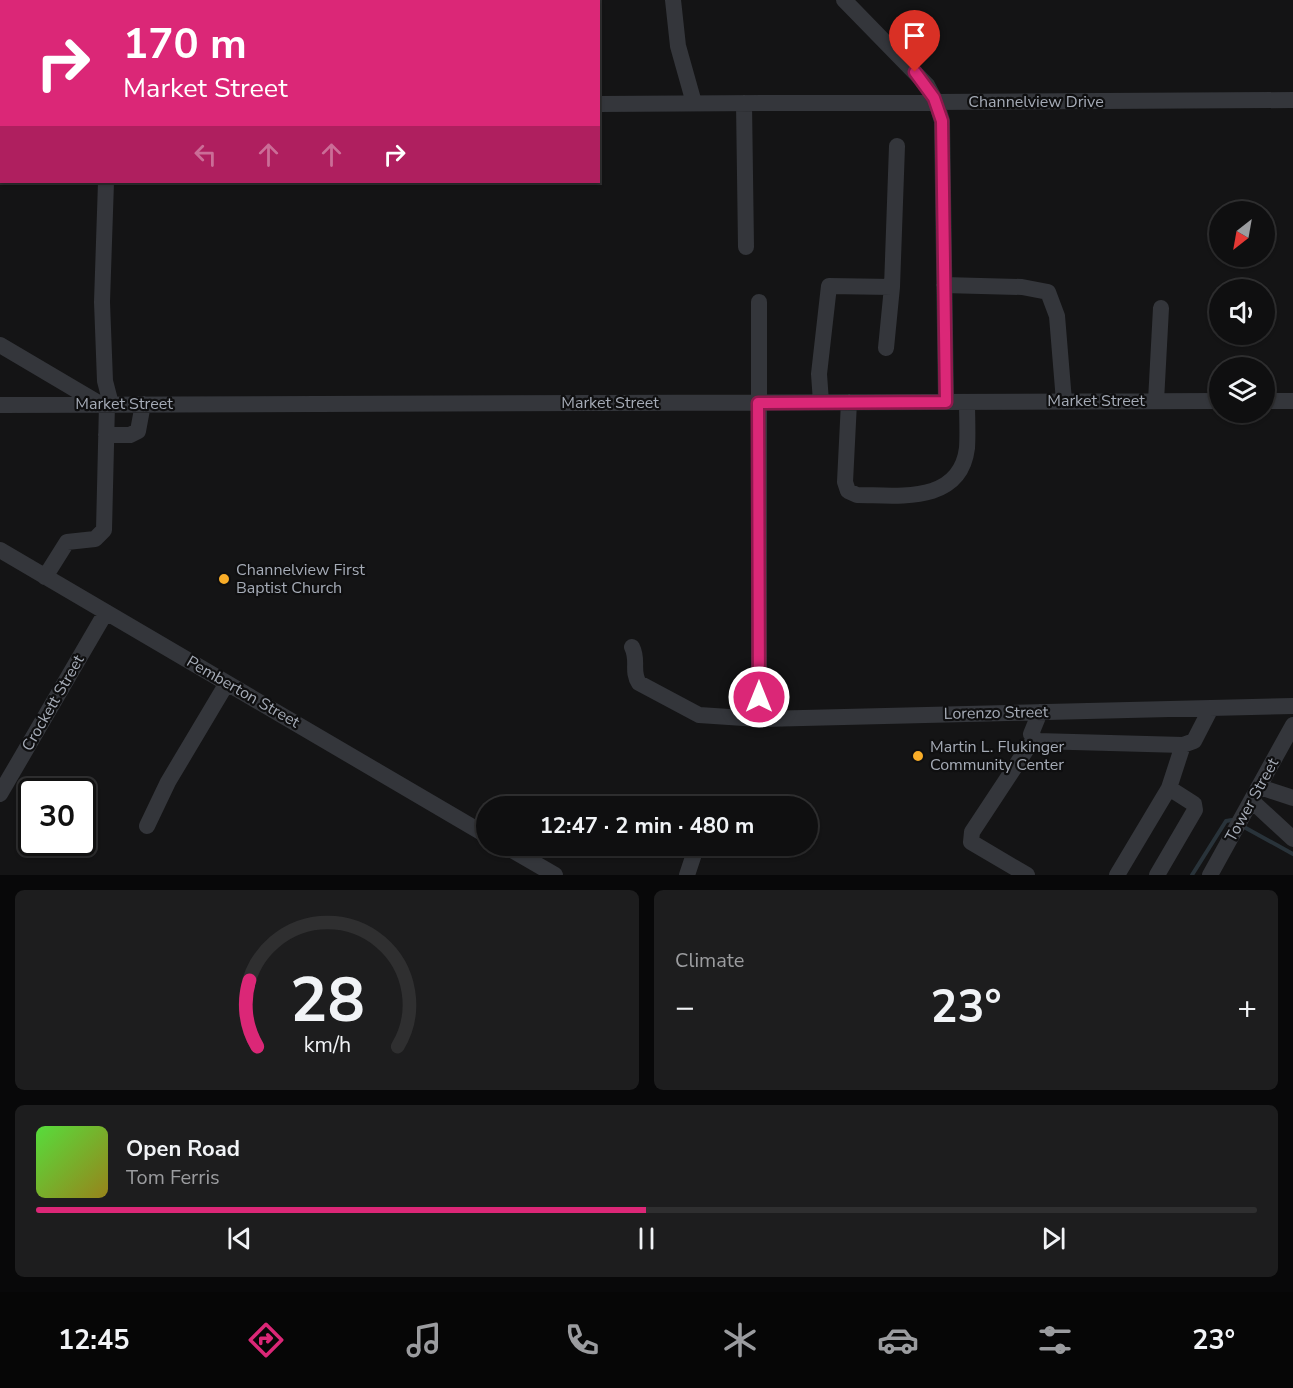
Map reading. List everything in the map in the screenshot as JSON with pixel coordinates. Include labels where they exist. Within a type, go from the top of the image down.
[{"type":"street","points":[[673,0],[678,46],[694,103]]},
{"type":"street","points":[[844,0],[915,72],[936,102],[943,134],[946,402]]},
{"type":"street","name":"Channelview Drive","points":[[600,104],[1293,100]]},
{"type":"street","points":[[744,103],[746,247]]},
{"type":"street","points":[[886,348],[892,287],[897,146]]},
{"type":"street","points":[[45,577],[67,542],[95,539],[104,530],[106,404],[102,302],[106,183]]},
{"type":"street","points":[[944,285],[1022,287],[1048,292],[1057,316],[1064,401]]},
{"type":"street","points":[[821,402],[819,374],[829,286],[892,287]]},
{"type":"street","points":[[759,302],[759,719]]},
{"type":"street","points":[[1156,401],[1161,308]]},
{"type":"street","points":[[0,345],[106,404]]},
{"type":"street","name":"Market Street","points":[[0,405],[1209,401]]},
{"type":"street","points":[[1275,401],[1293,401]]},
{"type":"street","points":[[849,402],[844,482],[848,491],[856,495],[923,495],[938,490],[955,476],[962,464],[967,449],[967,402]]},
{"type":"street","points":[[106,435],[130,435],[138,431],[143,404]]},
{"type":"street","name":"Pemberton Street","points":[[0,550],[476,829]]},
{"type":"street","name":"Crockett Street","points":[[0,794],[106,612]]},
{"type":"street","name":"Lorenzo Street","points":[[632,647],[637,657],[634,676],[639,683],[699,715],[759,719],[1293,706]]},
{"type":"street","points":[[147,826],[168,782],[227,683]]},
{"type":"street","points":[[1040,712],[1031,734],[1037,741],[1184,745],[1194,741],[1211,708]]},
{"type":"street","name":"Tower Street","points":[[1210,875],[1293,725]]},
{"type":"street","points":[[1028,875],[971,842],[972,831],[1034,738]]},
{"type":"street","points":[[1117,875],[1169,788],[1184,745]]},
{"type":"street","points":[[1157,875],[1195,810],[1194,804],[1169,788]]},
{"type":"street","points":[[1256,794],[1293,798]]},
{"type":"street","points":[[1256,794],[1293,839]]},
{"type":"street","points":[[522,856],[555,875]]},
{"type":"street","points":[[687,875],[693,856]]},
{"type":"waterway","points":[[1192,875],[1226,821],[1232,820]]},
{"type":"waterway","points":[[1244,827],[1293,854]]},
{"type":"place","name":"Channelview First Baptist Church","points":[[224,579]]},
{"type":"place","name":"Martin L. Flukinger Community Center","points":[[918,756]]},
{"type":"route","points":[[759,697],[758,403],[946,402],[942,121],[934,98],[915,72]]}]
